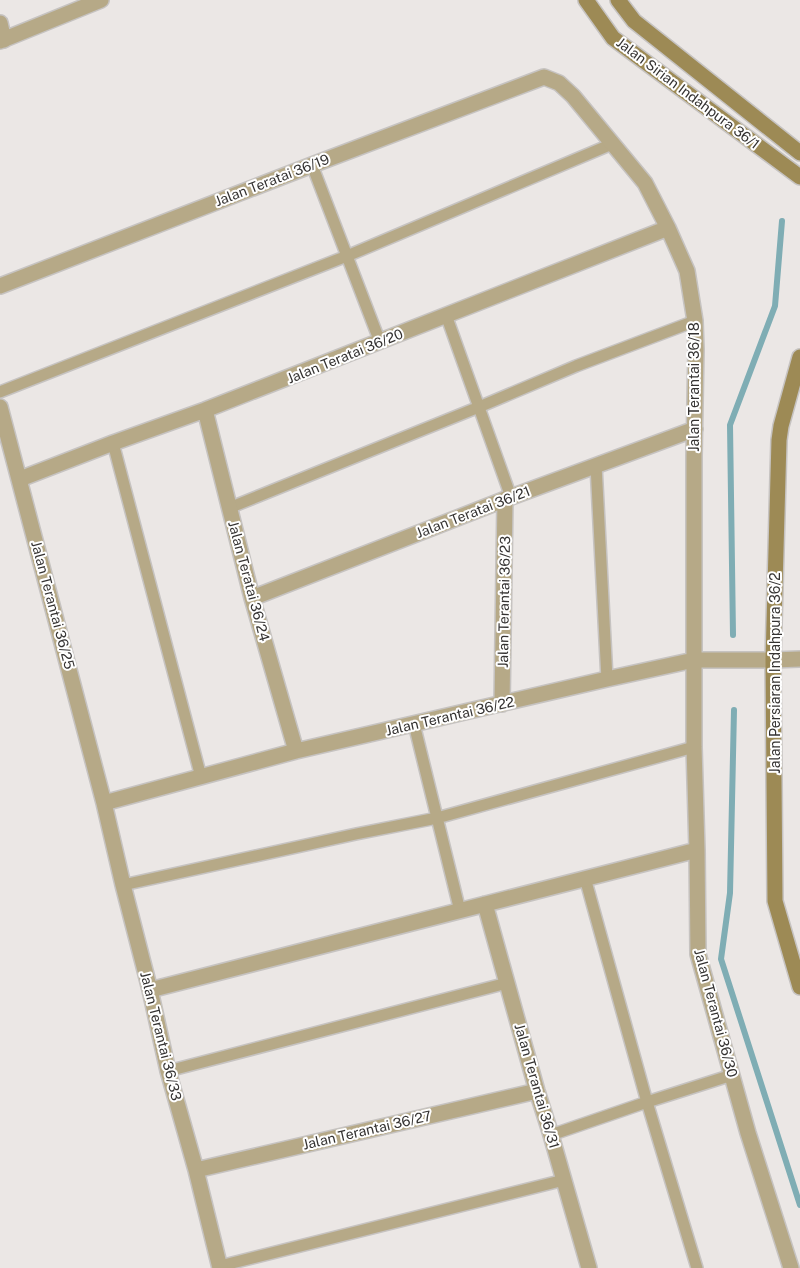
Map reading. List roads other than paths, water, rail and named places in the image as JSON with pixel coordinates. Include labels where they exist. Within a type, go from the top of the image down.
[{"type":"street","points":[[0,23],[2,40],[101,0]]},
{"type":"street","name":"Jalan Sirian Indahpura 36/1","points":[[586,0],[613,38],[800,177]]},
{"type":"street","name":"Jalan Sirian Indahpura 36/1","points":[[618,0],[634,21],[800,153]]},
{"type":"street","name":"Jalan Terantai 36/18","points":[[544,77],[559,83],[573,96],[645,183],[687,271],[696,348],[694,660]]},
{"type":"street","name":"Jalan Teratai 36/19","points":[[0,286],[544,77]]},
{"type":"street","name":"Jalan Teratai 36/20","points":[[20,480],[380,342],[446,314],[668,228]]},
{"type":"street","name":"Jalan Persiaran Indahpura 36/2","points":[[800,357],[779,440],[773,660],[776,901],[800,987]]},
{"type":"street","name":"Jalan Terantai 36/25","points":[[0,407],[104,803]]},
{"type":"street","name":"Jalan Teratai 36/24","points":[[205,410],[252,598],[296,751]]},
{"type":"street","name":"Jalan Teratai 36/21","points":[[252,598],[508,498],[695,429]]},
{"type":"street","name":"Jalan Terantai 36/23","points":[[502,704],[508,498]]},
{"type":"street","name":"Jalan Terantai 36/22","points":[[104,803],[296,751],[694,660],[800,659]]},
{"type":"street","name":"Jalan Terantai 36/30","points":[[694,660],[698,954],[748,1133],[791,1268]]},
{"type":"street","name":"Jalan Terantai 36/33","points":[[104,803],[168,1071],[196,1170],[220,1267]]},
{"type":"street","points":[[150,990],[697,850]]},
{"type":"street","name":"Jalan Terantai 36/31","points":[[485,904],[564,1180],[584,1267]]},
{"type":"street","name":"Jalan Terantai 36/27","points":[[196,1170],[537,1091]]},
{"type":"lane","points":[[0,392],[347,256],[612,144]]},
{"type":"lane","points":[[312,165],[380,342]]},
{"type":"lane","points":[[446,314],[508,498]]},
{"type":"lane","points":[[229,508],[479,408],[576,366],[694,321]]},
{"type":"lane","points":[[113,443],[201,777]]},
{"type":"lane","points":[[596,466],[607,679]]},
{"type":"lane","points":[[414,724],[460,910]]},
{"type":"lane","points":[[123,885],[437,818],[694,747]]},
{"type":"lane","points":[[586,878],[647,1102],[697,1268]]},
{"type":"lane","points":[[168,1071],[507,983]]},
{"type":"lane","points":[[551,1135],[732,1075]]},
{"type":"lane","points":[[220,1267],[564,1180]]},
{"type":"waterway","points":[[733,635],[730,425],[775,306],[782,221]]},
{"type":"waterway","points":[[734,710],[730,893],[721,959],[800,1205]]}]
